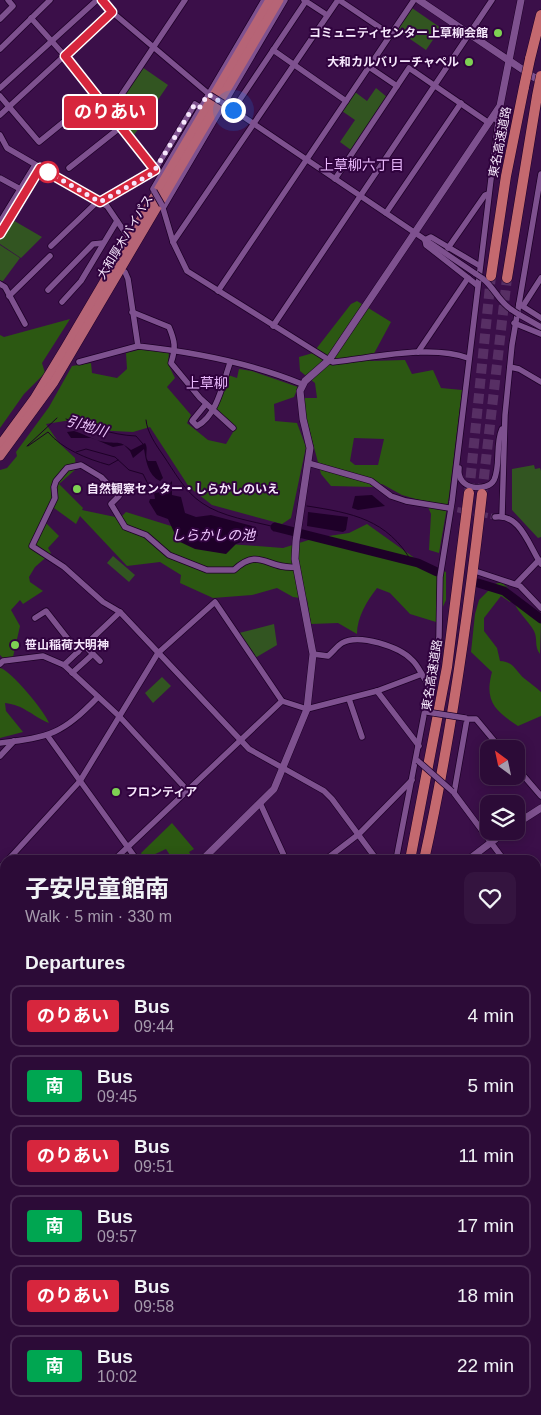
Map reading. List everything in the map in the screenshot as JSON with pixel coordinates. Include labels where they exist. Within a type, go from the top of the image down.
[{"type":"highway","name":"大和厚木バイパス","points":[[0,456],[36,401],[65,348],[270,0]]},
{"type":"highway","name":"大和厚木バイパス","points":[[0,445],[58,374],[279,0]]},
{"type":"highway","name":"東名高速道路","points":[[483,276],[541,14]]},
{"type":"highway","points":[[508,278],[541,76]]},
{"type":"highway","points":[[65,348],[79,316],[153,190]]},
{"type":"highway","points":[[58,374],[85,337],[163,206]]},
{"type":"highway","name":"東名高速道路","points":[[411,855],[447,667],[469,493]]},
{"type":"highway","points":[[425,855],[446,759],[459,678],[482,494]]},
{"type":"street","points":[[0,19],[13,6],[8,0]]},
{"type":"street","points":[[0,50],[50,0]]},
{"type":"street","points":[[0,88],[101,0],[153,48],[209,94],[425,240],[483,276],[506,306],[541,327]]},
{"type":"street","points":[[110,112],[185,0]]},
{"type":"street","points":[[153,190],[264,0]]},
{"type":"street","points":[[163,206],[285,0]]},
{"type":"street","points":[[173,242],[338,0],[391,35]]},
{"type":"street","points":[[218,291],[414,0]]},
{"type":"street","points":[[419,0],[541,82]]},
{"type":"street","points":[[273,326],[492,0]]},
{"type":"street","points":[[207,855],[274,789],[308,709],[313,654],[296,567],[296,537],[310,448],[303,419],[300,392],[302,384],[328,360],[500,106],[521,0]]},
{"type":"street","points":[[233,110],[305,1],[327,15]]},
{"type":"street","points":[[0,115],[112,12]]},
{"type":"street","points":[[31,18],[65,56],[156,168]]},
{"type":"street","points":[[273,50],[346,101]]},
{"type":"street","points":[[369,67],[396,86]]},
{"type":"street","points":[[335,179],[409,68],[461,103],[491,120],[498,121],[460,434],[440,577],[440,637],[397,855]]},
{"type":"street","points":[[0,96],[39,142],[97,95]]},
{"type":"street","points":[[386,212],[461,103]]},
{"type":"street","points":[[51,246],[100,202],[153,173],[195,104],[200,107]]},
{"type":"street","points":[[69,168],[122,126]]},
{"type":"street","points":[[0,135],[7,148]]},
{"type":"street","points":[[0,146],[7,148],[106,206],[126,234]]},
{"type":"street","points":[[0,234],[9,213],[38,167]]},
{"type":"street","points":[[502,516],[504,425],[514,323],[520,304],[541,174]]},
{"type":"street","points":[[0,178],[23,191]]},
{"type":"street","points":[[146,178],[163,206],[173,242],[186,271],[328,360],[333,362],[418,352],[454,353],[468,358]]},
{"type":"street","points":[[448,248],[485,195],[488,194]]},
{"type":"street","points":[[0,208],[9,213]]},
{"type":"street","points":[[0,222],[9,213]]},
{"type":"street","points":[[62,302],[81,281],[117,221]]},
{"type":"street","points":[[425,240],[431,237],[480,266]]},
{"type":"street","points":[[425,240],[426,246],[477,285]]},
{"type":"street","points":[[48,290],[93,244],[103,243]]},
{"type":"street","points":[[9,296],[50,256]]},
{"type":"street","points":[[125,272],[128,279],[138,346]]},
{"type":"street","points":[[418,352],[468,278]]},
{"type":"street","points":[[520,304],[541,278]]},
{"type":"street","points":[[0,284],[25,324]]},
{"type":"street","points":[[520,304],[541,318]]},
{"type":"street","points":[[132,312],[169,327],[175,340],[176,349],[171,363],[206,404],[233,428]]},
{"type":"street","points":[[514,323],[541,334]]},
{"type":"street","points":[[78,362],[138,346],[176,349],[254,368],[302,384]]},
{"type":"street","points":[[206,404],[194,417],[193,424],[197,426],[202,424],[212,410],[230,363]]},
{"type":"street","points":[[510,367],[518,369],[541,382]]},
{"type":"street","points":[[460,434],[459,479],[468,486],[486,487],[494,481],[500,431],[504,425]]},
{"type":"street","points":[[308,463],[371,481],[391,496],[406,501],[449,508]]},
{"type":"street","points":[[296,567],[286,568],[257,558],[244,561],[234,570],[207,570],[169,555],[146,535],[125,527],[111,504],[120,496],[101,476],[81,465],[67,468],[56,481],[54,498],[32,546],[64,568],[103,602],[120,612],[254,753],[324,791],[374,855]]},
{"type":"street","points":[[495,517],[502,516],[514,521],[532,546],[540,562],[516,584]]},
{"type":"street","points":[[478,572],[516,584],[541,608]]},
{"type":"street","points":[[11,855],[80,781],[158,652],[215,602],[282,701],[308,709],[377,691],[422,674]]},
{"type":"street","points":[[34,618],[46,611],[78,652]]},
{"type":"street","points":[[64,666],[120,612]]},
{"type":"street","points":[[313,654],[328,656],[341,643],[367,639],[412,658],[430,686]]},
{"type":"street","points":[[84,645],[100,661]]},
{"type":"street","points":[[72,673],[93,654]]},
{"type":"street","points":[[0,664],[3,661],[43,656],[64,666],[119,716],[188,791]]},
{"type":"street","points":[[377,691],[419,746]]},
{"type":"street","points":[[0,742],[47,735],[72,723],[98,697]]},
{"type":"street","points":[[349,698],[362,737]]},
{"type":"street","points":[[119,855],[282,701]]},
{"type":"street","points":[[426,712],[476,719],[494,740]]},
{"type":"street","points":[[453,792],[466,719]]},
{"type":"street","points":[[47,735],[134,855]]},
{"type":"street","points":[[0,756],[14,741]]},
{"type":"street","points":[[417,760],[453,792],[501,855]]},
{"type":"street","points":[[525,777],[541,796]]},
{"type":"street","points":[[332,855],[359,834],[412,780]]},
{"type":"street","points":[[260,803],[284,855]]},
{"type":"street","points":[[525,818],[541,808]]},
{"type":"street","points":[[474,855],[491,841]]},
{"type":"green space","points":[[412,8],[441,28],[426,50],[397,30]]},
{"type":"green space","points":[[142,67],[168,85],[132,138],[112,113]]},
{"type":"green space","points":[[376,88],[387,97],[351,150],[340,142],[355,120],[342,111],[355,92],[367,101]]},
{"type":"green space","points":[[11,219],[42,237],[21,258],[0,244],[0,237]]},
{"type":"green space","points":[[0,245],[20,258],[3,281],[0,281]]},
{"type":"green space","points":[[357,301],[391,322],[370,361],[405,360],[412,374],[433,370],[441,388],[462,390],[449,496],[439,553],[429,550],[431,514],[426,502],[402,495],[382,484],[374,487],[331,486],[321,474],[309,428],[306,424],[303,398],[317,398],[315,383],[300,371],[299,357],[313,353],[351,304]],"holes":[[[354,438],[384,439],[378,465],[355,465],[350,461]]]},
{"type":"green space","points":[[70,319],[42,363],[45,373],[24,394],[0,428],[0,335],[4,337]]},
{"type":"green space","points":[[142,349],[169,352],[168,364],[175,378],[167,387],[191,415],[187,423],[208,440],[226,444],[236,427],[215,411],[228,375],[237,378],[239,369],[252,371],[298,387],[294,397],[274,404],[275,421],[297,423],[306,447],[291,518],[282,524],[212,505],[189,487],[150,427],[133,432],[94,430],[71,420],[46,424],[59,443],[75,458],[76,469],[59,484],[83,508],[82,510],[120,518],[126,512],[229,544],[283,548],[315,538],[349,533],[367,524],[416,559],[446,572],[446,600],[436,622],[410,614],[390,593],[377,588],[363,610],[357,634],[338,623],[311,624],[307,599],[293,597],[277,588],[252,595],[213,598],[180,583],[181,575],[160,562],[127,566],[80,516],[76,524],[54,508],[46,523],[59,536],[48,548],[51,553],[35,567],[29,577],[30,582],[43,591],[23,604],[20,600],[11,610],[20,626],[13,657],[8,663],[0,655],[0,470],[7,468],[17,456],[16,452],[49,407],[72,366],[91,363],[92,373],[117,378],[127,369],[126,353]]},
{"type":"green space","points":[[534,465],[535,469],[540,468],[541,471],[541,537],[538,538],[512,510],[512,469]]},
{"type":"green space","points":[[113,556],[135,575],[129,582],[107,563]]},
{"type":"green space","points":[[501,582],[515,599],[541,621],[540,654],[537,649],[534,631],[514,602],[510,602],[501,596],[484,618],[484,631],[497,648],[500,661],[512,665],[541,692],[541,716],[518,726],[503,715],[493,704],[489,691],[492,672],[471,652],[475,614],[479,600],[495,584]]},
{"type":"green space","points":[[274,624],[277,645],[255,658],[239,633]]},
{"type":"green space","points":[[0,668],[12,676],[27,692],[49,723],[23,708],[5,703],[6,711],[23,732],[0,738]]},
{"type":"green space","points":[[162,677],[171,686],[153,703],[145,693]]},
{"type":"green space","points":[[172,823],[194,849],[189,852],[191,855],[170,855],[166,849],[153,855],[142,855],[141,853]]},
{"type":"water","points":[[74,431],[91,438],[71,438],[67,432]]},
{"type":"water","points":[[97,440],[105,442],[124,445],[113,447]]},
{"type":"water","points":[[145,443],[148,461],[156,461],[163,478],[160,481],[150,471],[147,463],[144,449],[133,458],[130,451],[124,445],[131,450]]},
{"type":"water","name":"しらかしの池","points":[[172,481],[172,495],[181,497],[185,513],[196,517],[211,515],[256,527],[258,536],[236,544],[226,554],[195,549],[178,541],[168,519],[157,515],[149,502],[150,499],[155,499],[154,493],[161,492]]},
{"type":"water","points":[[372,495],[385,506],[358,510],[352,508],[355,496]]},
{"type":"water","points":[[308,512],[348,517],[346,530],[343,532],[307,526]]},
{"type":"waterway","name":"引地川","points":[[27,446],[57,418]]},
{"type":"waterway","name":"引地川","points":[[66,419],[109,432],[136,436],[143,444]]},
{"type":"waterway","points":[[146,420],[150,434],[180,481],[190,493],[210,508],[228,515],[275,527],[274,531]]},
{"type":"waterway","points":[[28,446],[48,432],[60,443],[92,460],[109,465],[118,460]]},
{"type":"waterway","points":[[76,452],[86,449],[115,457],[129,470],[143,474],[150,488]]},
{"type":"waterway","points":[[307,506],[353,515],[367,520],[391,536],[412,562]]},
{"type":"waterway","name":"引地川","points":[[275,527],[418,563],[437,572]]},
{"type":"waterway","name":"引地川","points":[[478,583],[504,591],[541,619]]},
{"type":"tunnel","points":[[469,493],[491,276]]},
{"type":"tunnel","points":[[482,494],[507,278]]},
{"type":"tunnel","points":[[449,508],[495,517]]},
{"type":"bus line","name":"のりあい","points":[[0,234],[40,168],[100,202],[146,178],[156,168],[65,56],[112,12],[102,0]]},
{"type":"place","name":"コミュニティセンター上草柳会館","points":[[498,33]]},
{"type":"place","name":"大和カルバリーチャペル","points":[[469,62]]},
{"type":"place","name":"自然観察センター・しらかしのいえ","points":[[77,489]]},
{"type":"place","name":"笹山稲荷大明神","points":[[15,645]]},
{"type":"place","name":"フロンティア","points":[[116,792]]},
{"type":"district","name":"上草柳六丁目","points":[[362,165]]},
{"type":"district","name":"上草柳","points":[[207,383]]},
{"type":"route","points":[[48,172],[100,202],[153,173],[195,104],[200,107],[208,94],[233,110]]}]
